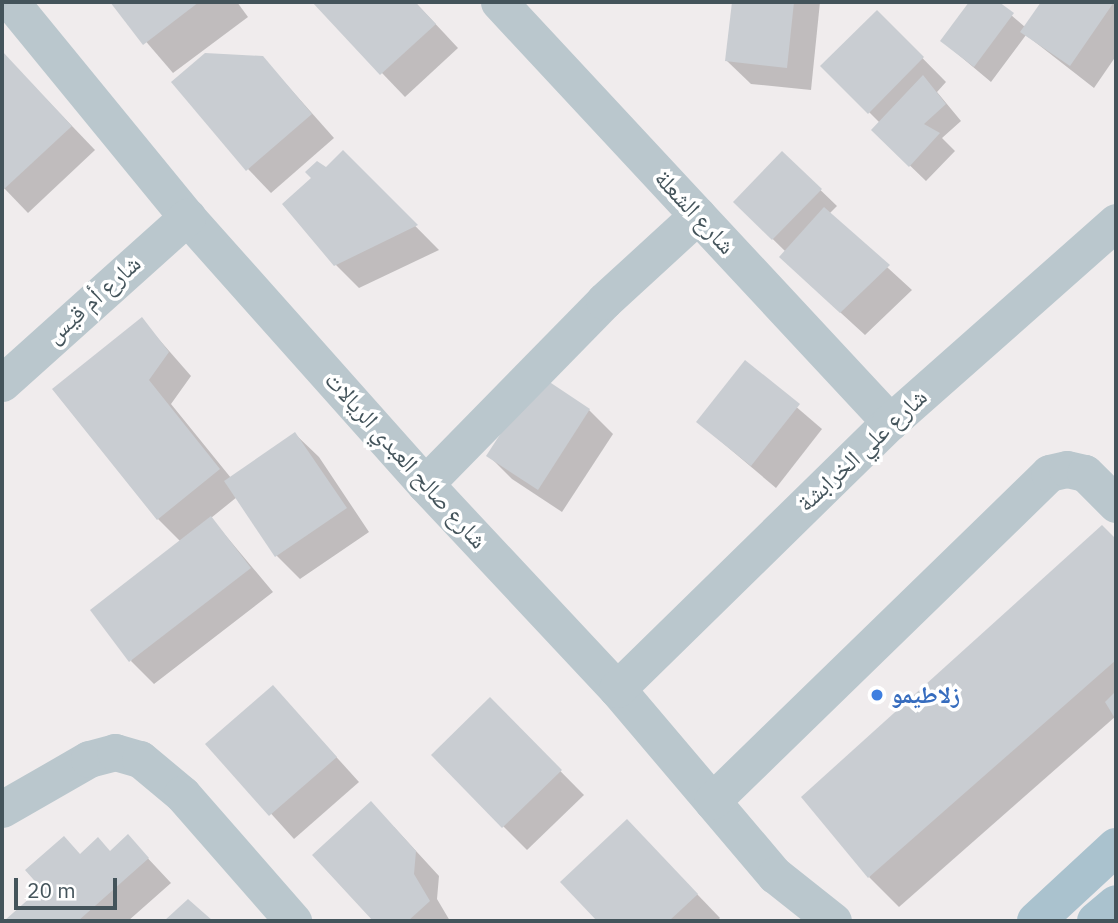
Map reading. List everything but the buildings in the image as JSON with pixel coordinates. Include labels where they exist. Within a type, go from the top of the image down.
[{"type":"main road","points":[[1036,921],[1116,847]]},
{"type":"street","name":"شارع صالح العبدي الريالات","points":[[11,2],[187,217],[425,484],[617,689],[775,875],[823,917]]},
{"type":"street","name":"شارع الشعلة","points":[[500,2],[890,422]]},
{"type":"street","points":[[425,484],[604,301],[698,215]]},
{"type":"street","name":"شارع أم قيس","points":[[2,383],[187,217]]},
{"type":"street","name":"شارع علي الخرابشة","points":[[617,689],[890,422],[1116,222]]},
{"type":"street","points":[[712,801],[1049,473],[1067,469],[1085,472],[1116,504]]},
{"type":"street","points":[[2,809],[89,759],[115,751],[140,759],[162,774],[293,921]]},
{"type":"place","name":"زلاطيمو","points":[[877,695]]}]
